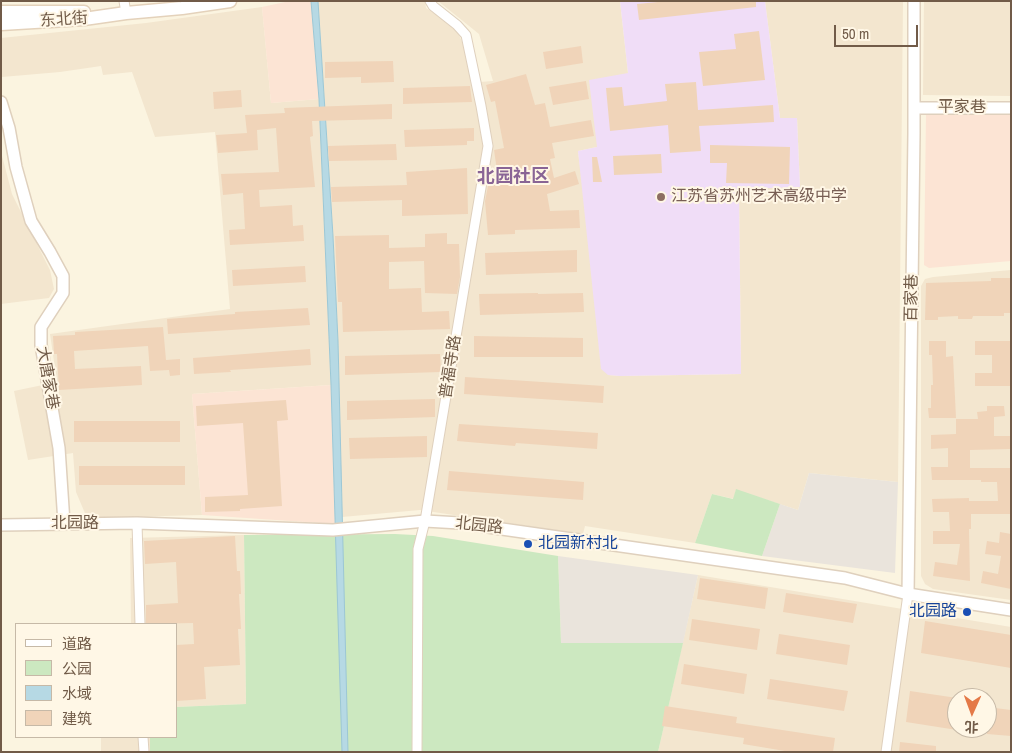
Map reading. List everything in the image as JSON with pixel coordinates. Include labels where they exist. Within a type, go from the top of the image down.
[{"type":"main road","name":"东北街","points":[[1,12],[125,7],[182,8],[230,1]]},
{"type":"main road","name":"东北街","points":[[1,24],[74,20],[125,7]]},
{"type":"street","name":"普福寺路","points":[[417,752],[418,548],[425,521],[488,146],[466,35],[457,25],[432,6],[430,1]]},
{"type":"street","name":"百家巷","points":[[908,594],[914,1]]},
{"type":"street","name":"大唐家巷","points":[[1,102],[31,221],[63,276],[63,293],[41,327],[41,346],[59,448],[64,523]]},
{"type":"street","name":"平家巷","points":[[914,108],[1011,108]]},
{"type":"street","name":"北园路","points":[[1,524],[137,523],[338,530],[425,521],[492,526],[845,578],[908,594],[1011,610]]},
{"type":"street","points":[[137,523],[140,623]]},
{"type":"street","points":[[886,752],[908,594]]},
{"type":"street","points":[[143,738],[144,752]]},
{"type":"shaded area","points":[[290,1],[311,1],[319,99],[271,103],[262,7]]},
{"type":"shaded area","points":[[318,1],[425,1],[426,8],[455,26],[480,82],[493,81],[479,34],[438,1],[620,1],[628,73],[597,147],[578,151],[608,375],[620,376],[741,374],[739,188],[800,187],[797,118],[780,118],[765,1],[903,1],[898,482],[809,473],[798,510],[736,490],[734,499],[712,494],[695,543],[585,526],[583,534],[420,510],[342,517],[338,341]]},
{"type":"shaded area","name":"江苏省苏州艺术高级中学","points":[[620,1],[765,1],[780,118],[797,118],[800,187],[739,189],[741,374],[620,376],[608,375],[601,369],[578,151],[597,147],[589,80],[628,73]]},
{"type":"shaded area","points":[[924,1],[1011,1],[1011,96],[923,95]]},
{"type":"shaded area","points":[[262,7],[271,103],[319,99],[331,385],[192,394],[202,515],[87,518],[76,492],[73,453],[28,460],[14,391],[57,382],[50,334],[230,309],[215,132],[155,137],[132,72],[103,75],[101,66],[2,77],[1,38],[146,23]]},
{"type":"shaded area","points":[[1011,113],[1011,261],[929,268],[924,265],[926,114]]},
{"type":"shaded area","points":[[1,152],[12,194],[50,270],[54,289],[49,298],[1,304]]},
{"type":"shaded area","points":[[1011,270],[1011,600],[933,589],[925,584],[921,576],[921,286],[925,279],[933,277]]},
{"type":"shaded area","points":[[331,385],[335,524],[202,515],[192,394]]},
{"type":"shaded area","points":[[809,473],[898,482],[895,573],[762,556],[780,504],[798,510]]},
{"type":"shaded area","points":[[244,535],[246,704],[178,707],[178,623],[131,623],[130,538]]},
{"type":"shaded area","points":[[558,556],[698,575],[683,643],[561,643]]},
{"type":"shaded area","points":[[698,575],[1011,627],[1011,752],[658,752]]},
{"type":"shaded area","points":[[101,738],[150,738],[150,752],[101,752]]},
{"type":"green space","points":[[736,489],[780,504],[762,556],[695,543],[712,494],[733,499]]},
{"type":"green space","points":[[395,534],[433,536],[558,556],[561,643],[683,643],[658,752],[150,752],[150,738],[178,738],[178,707],[246,704],[244,535]]},
{"type":"water","points":[[311,1],[318,1],[333,236],[338,341],[348,752],[342,752],[331,385],[319,99]]},
{"type":"building","points":[[668,1],[756,1],[756,7],[639,20],[637,4]]},
{"type":"building","points":[[759,31],[765,80],[703,86],[699,52],[736,49],[734,34]]},
{"type":"building","points":[[581,46],[583,63],[546,69],[543,52]]},
{"type":"building","points":[[393,61],[394,82],[361,83],[361,77],[325,78],[325,62]]},
{"type":"building","points":[[526,74],[535,105],[545,103],[550,127],[591,120],[594,136],[552,143],[555,158],[550,159],[554,178],[575,171],[579,184],[547,194],[550,211],[579,210],[580,228],[515,230],[515,234],[488,235],[485,201],[488,186],[499,184],[494,150],[504,148],[495,101],[491,102],[486,85]]},
{"type":"building","points":[[586,81],[589,99],[553,105],[549,87]]},
{"type":"building","points":[[696,82],[698,110],[773,105],[774,122],[699,126],[701,151],[670,153],[668,125],[610,131],[606,88],[622,87],[624,106],[667,101],[665,84]]},
{"type":"building","points":[[470,86],[472,102],[403,104],[403,88]]},
{"type":"building","points":[[241,90],[242,107],[214,109],[213,92]]},
{"type":"building","points":[[392,104],[392,119],[312,121],[313,136],[310,137],[315,187],[259,190],[260,207],[292,205],[293,226],[303,225],[304,241],[230,245],[229,230],[245,229],[243,193],[223,195],[221,174],[279,172],[276,128],[257,130],[258,150],[218,153],[216,135],[247,133],[245,115],[285,113],[284,108]]},
{"type":"building","points":[[474,128],[474,141],[467,141],[467,145],[405,147],[404,130]]},
{"type":"building","points":[[396,144],[397,160],[329,161],[328,146]]},
{"type":"building","points":[[710,145],[790,147],[789,184],[726,183],[727,163],[710,163]]},
{"type":"building","points":[[661,154],[662,173],[614,175],[613,156]]},
{"type":"building","points":[[592,157],[597,157],[602,182],[593,182]]},
{"type":"building","points":[[467,168],[468,214],[402,216],[402,200],[332,202],[331,187],[407,185],[406,172]]},
{"type":"building","points":[[447,233],[447,244],[459,244],[460,277],[457,294],[425,293],[424,261],[389,262],[389,289],[421,288],[422,312],[449,311],[450,329],[343,332],[342,302],[338,302],[335,236],[389,235],[389,248],[425,247],[425,234]]},
{"type":"building","points":[[577,250],[577,272],[486,275],[485,253]]},
{"type":"building","points":[[305,266],[306,282],[233,286],[232,270]]},
{"type":"building","points":[[991,278],[1011,278],[1011,313],[1004,313],[1004,316],[973,316],[972,319],[958,319],[958,316],[938,317],[938,320],[925,320],[926,283],[991,281]]},
{"type":"building","points":[[583,293],[584,312],[480,315],[479,294]]},
{"type":"building","points":[[308,308],[310,325],[168,334],[167,319],[235,314],[235,312]]},
{"type":"building","points":[[163,327],[166,360],[180,359],[180,375],[170,376],[169,370],[150,371],[148,346],[74,351],[75,369],[141,366],[142,385],[59,390],[57,354],[54,354],[53,336],[75,335],[75,332]]},
{"type":"building","points":[[474,336],[583,338],[583,357],[474,357]]},
{"type":"building","points":[[929,341],[946,341],[946,357],[953,356],[956,418],[929,418],[928,408],[931,408],[931,385],[933,385],[932,355],[929,355]]},
{"type":"building","points":[[975,341],[1011,341],[1011,386],[975,386],[975,373],[992,373],[992,355],[975,355]]},
{"type":"building","points":[[310,349],[311,365],[194,374],[193,358]]},
{"type":"building","points":[[440,354],[441,372],[345,375],[345,356]]},
{"type":"building","points":[[465,377],[604,386],[603,403],[464,394]]},
{"type":"building","points":[[435,399],[435,417],[347,420],[347,401]]},
{"type":"building","points":[[286,400],[288,420],[277,421],[282,506],[240,509],[240,511],[205,512],[205,497],[248,495],[243,423],[197,426],[196,406]]},
{"type":"building","points":[[987,406],[1004,406],[1005,416],[994,417],[994,436],[1011,436],[1011,449],[970,450],[970,468],[1011,468],[1011,514],[971,514],[971,529],[969,529],[970,581],[933,576],[935,562],[957,565],[960,544],[933,544],[933,531],[950,531],[949,512],[933,512],[932,499],[969,498],[969,501],[998,501],[997,482],[981,482],[981,480],[932,480],[931,467],[948,467],[948,448],[931,449],[931,435],[956,434],[956,419],[978,419],[977,412],[987,411]]},
{"type":"building","points":[[74,421],[180,421],[180,442],[74,442]]},
{"type":"building","points":[[459,424],[598,433],[597,449],[516,443],[515,446],[457,441]]},
{"type":"building","points":[[427,436],[427,457],[350,459],[349,438]]},
{"type":"building","points":[[79,466],[185,466],[185,485],[79,485]]},
{"type":"building","points":[[449,471],[584,482],[583,500],[447,490]]},
{"type":"building","points":[[1000,532],[1011,534],[1011,589],[981,583],[983,571],[998,574],[1001,556],[985,554],[987,541],[999,543]]},
{"type":"building","points":[[235,536],[237,571],[240,571],[241,594],[239,594],[241,629],[238,629],[240,665],[204,667],[206,699],[178,701],[178,645],[194,644],[193,623],[146,623],[146,605],[178,603],[176,562],[145,564],[144,541]]},
{"type":"building","points":[[700,578],[768,588],[765,609],[697,599]]},
{"type":"building","points":[[786,593],[857,604],[853,623],[783,612]]},
{"type":"building","points":[[692,619],[760,629],[757,650],[689,640]]},
{"type":"building","points":[[925,621],[1011,635],[1011,668],[921,653]]},
{"type":"building","points":[[779,634],[850,645],[847,665],[776,654]]},
{"type":"building","points":[[684,664],[747,674],[744,694],[681,684]]},
{"type":"building","points":[[770,679],[848,691],[844,711],[767,699]]},
{"type":"building","points":[[910,691],[947,697],[947,728],[906,722]]},
{"type":"building","points":[[665,706],[737,717],[736,723],[835,738],[833,752],[791,752],[743,744],[744,738],[662,726]]},
{"type":"building","points":[[997,708],[1011,710],[1011,736],[997,735]]},
{"type":"building","points":[[900,742],[936,746],[936,752],[899,752]]},
{"type":"place","name":"江苏省苏州艺术高级中学","points":[[661,197]]},
{"type":"place","name":"北园新村北","points":[[528,544]]},
{"type":"place","name":"北园路","points":[[967,612]]},
{"type":"district","name":"北园社区","points":[[513,177]]}]
